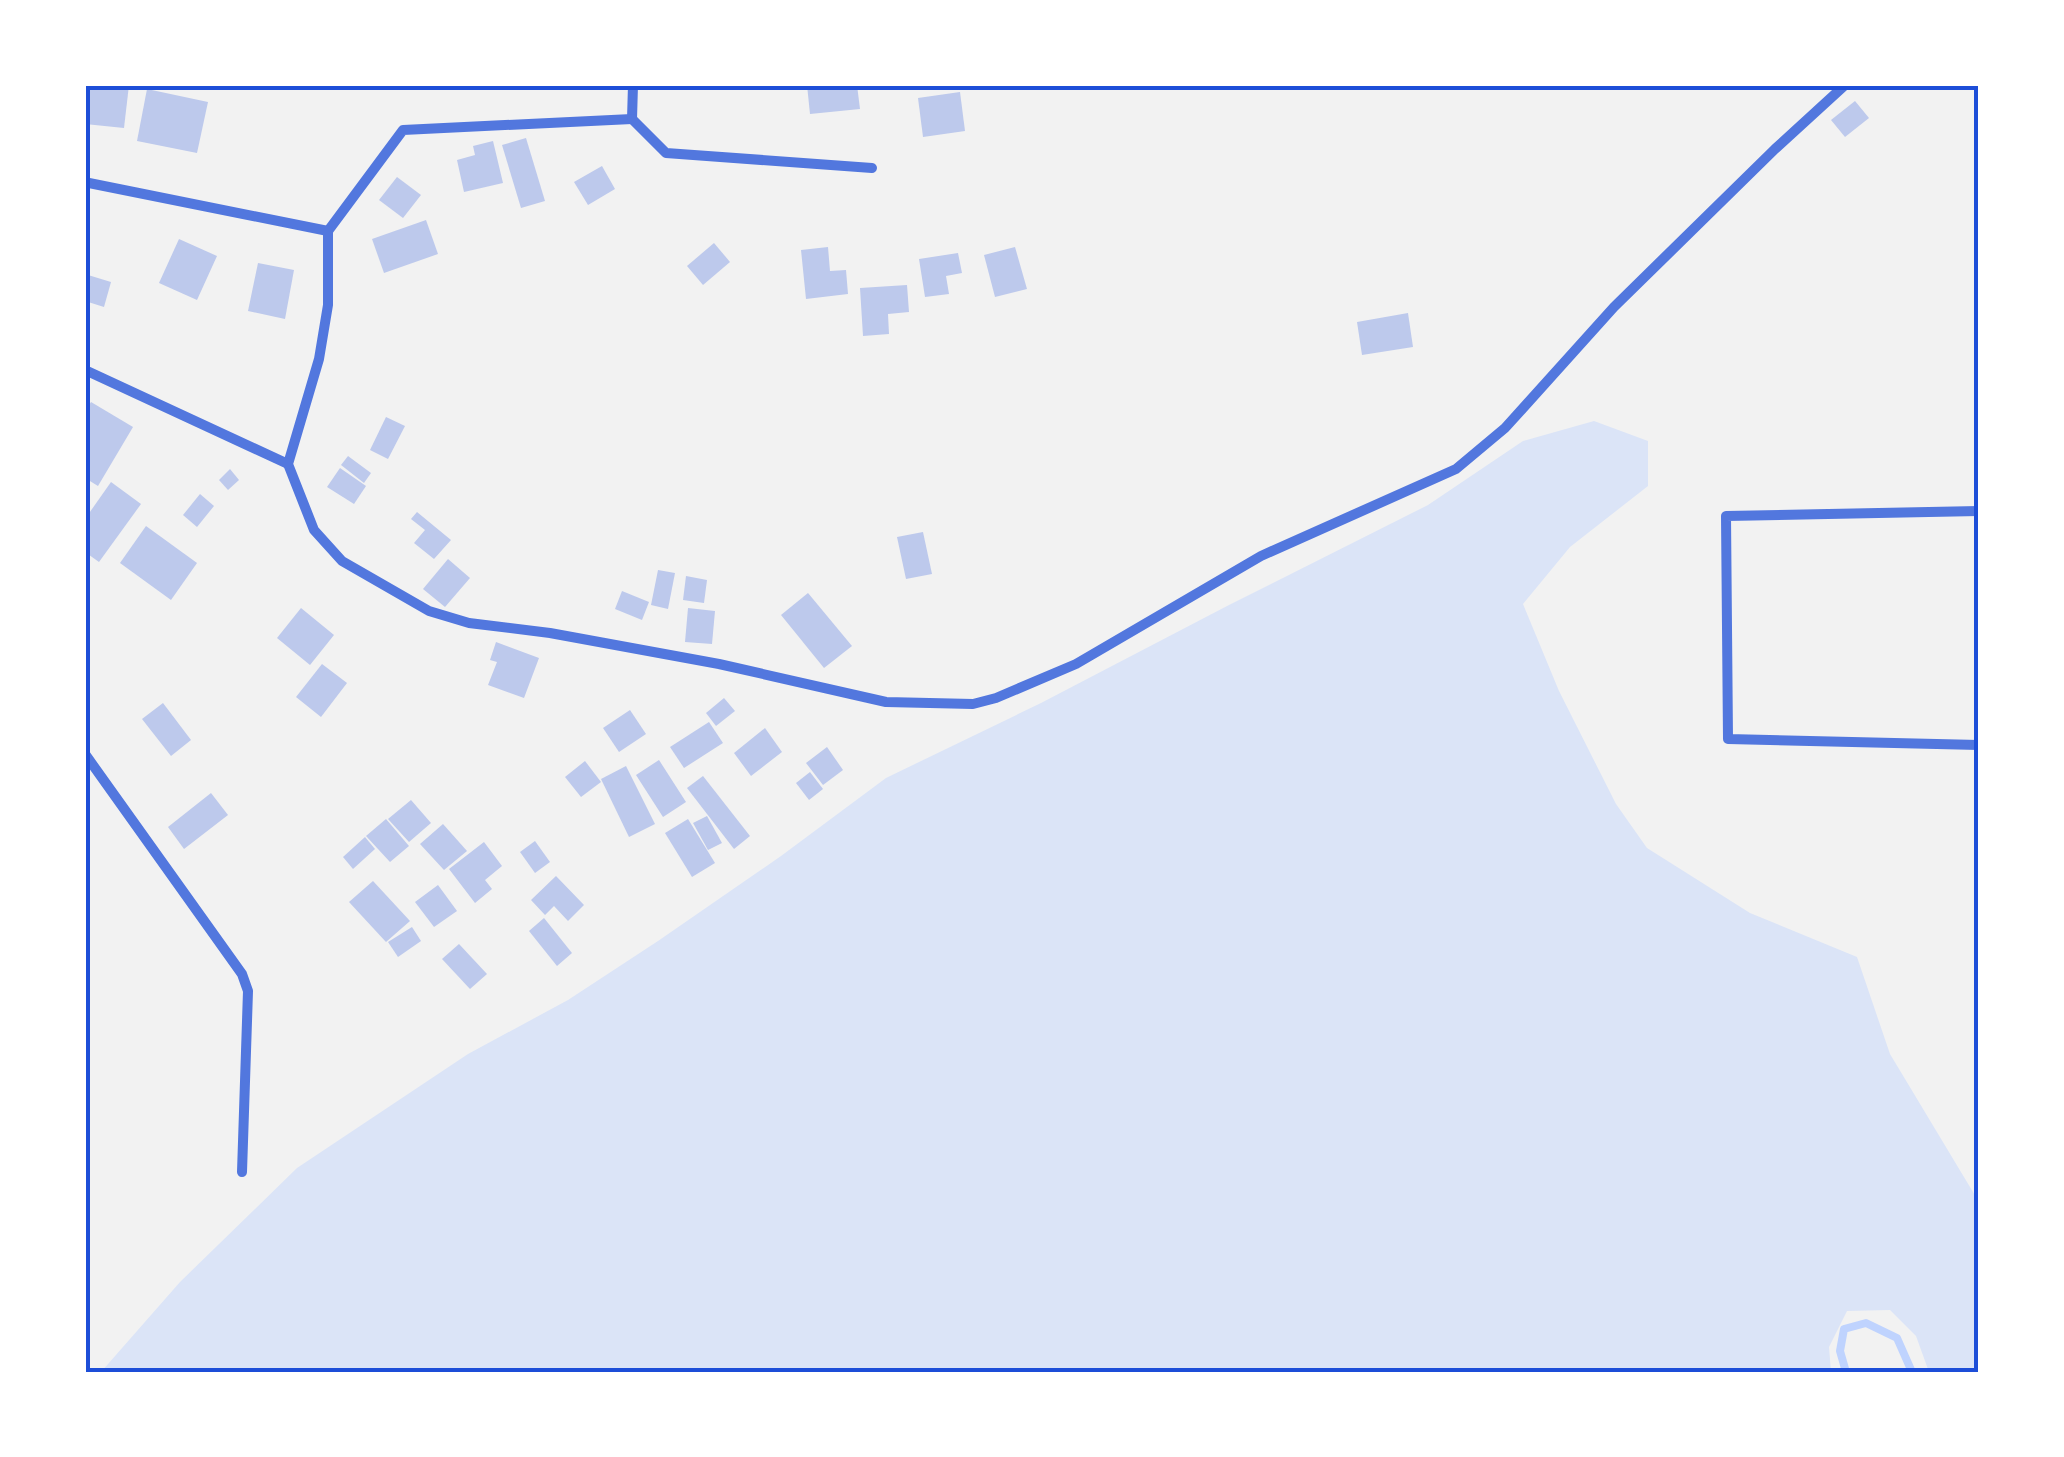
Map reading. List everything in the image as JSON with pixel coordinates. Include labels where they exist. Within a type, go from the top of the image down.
[{"type":"street","points":[[633,85],[632,119],[666,154],[872,168]]},
{"type":"street","points":[[632,119],[403,130],[328,231],[328,305],[318,359],[288,464],[314,530],[342,561],[429,611],[469,623],[550,633],[719,664],[886,702],[973,704],[1076,664],[1261,556],[1456,469],[1505,428],[1614,307],[1845,85]]},
{"type":"street","points":[[88,184],[328,231]]},
{"type":"street","points":[[85,370],[288,464]]},
{"type":"street","points":[[1979,511],[1726,516],[1728,738],[1979,745]]},
{"type":"street","points":[[86,758],[242,974],[248,991],[242,1172]]},
{"type":"shaded area","points":[[1594,421],[1648,441],[1648,486],[1570,547],[1523,604],[1559,691],[1616,804],[1647,848],[1750,913],[1857,957],[1890,1054],[1979,1202],[1979,1372],[1929,1372],[1916,1336],[1890,1310],[1847,1311],[1829,1347],[1831,1372],[101,1372],[180,1282],[297,1168],[468,1054],[568,1000],[658,941],[886,778],[1428,505],[1523,441]]},
{"type":"building","points":[[85,85],[129,85],[124,128],[85,124]]},
{"type":"building","points":[[807,85],[857,85],[860,109],[810,114]]},
{"type":"building","points":[[147,89],[208,102],[197,153],[137,141]]},
{"type":"building","points":[[960,92],[965,131],[923,137],[918,98]]},
{"type":"building","points":[[1855,101],[1869,118],[1845,137],[1831,120]]},
{"type":"building","points":[[526,138],[545,201],[521,208],[502,145]]},
{"type":"building","points":[[493,141],[503,183],[464,192],[457,160],[475,155],[473,146]]},
{"type":"building","points":[[602,166],[615,189],[588,205],[574,182]]},
{"type":"building","points":[[397,177],[421,195],[403,218],[379,200]]},
{"type":"building","points":[[426,220],[438,254],[384,273],[372,239]]},
{"type":"building","points":[[179,239],[217,256],[197,300],[159,283]]},
{"type":"building","points":[[714,243],[730,262],[703,285],[687,266]]},
{"type":"building","points":[[828,247],[830,271],[846,270],[848,294],[806,299],[801,250]]},
{"type":"building","points":[[1015,247],[1027,289],[995,297],[984,255]]},
{"type":"building","points":[[958,253],[962,273],[946,276],[949,294],[925,297],[919,259]]},
{"type":"building","points":[[258,263],[294,270],[285,319],[248,311]]},
{"type":"building","points":[[88,275],[111,282],[104,307],[85,301]]},
{"type":"building","points":[[907,285],[909,312],[888,314],[889,334],[863,336],[860,288]]},
{"type":"building","points":[[1408,313],[1413,347],[1362,355],[1357,322]]},
{"type":"building","points":[[91,402],[133,427],[98,486],[85,478],[85,412]]},
{"type":"building","points":[[386,417],[405,426],[388,459],[370,450]]},
{"type":"building","points":[[348,456],[371,473],[364,483],[341,465]]},
{"type":"building","points":[[340,468],[366,486],[354,504],[327,487]]},
{"type":"building","points":[[230,469],[239,480],[228,490],[219,480]]},
{"type":"building","points":[[111,482],[141,504],[99,562],[85,552],[85,519]]},
{"type":"building","points":[[200,494],[214,506],[197,527],[183,515]]},
{"type":"building","points":[[417,512],[451,540],[434,559],[414,543],[425,530],[411,519]]},
{"type":"building","points":[[146,526],[197,563],[171,600],[120,563]]},
{"type":"building","points":[[923,532],[932,574],[906,579],[897,537]]},
{"type":"building","points":[[448,559],[470,578],[445,607],[423,589]]},
{"type":"building","points":[[658,570],[675,573],[668,609],[651,605]]},
{"type":"building","points":[[686,576],[707,580],[704,603],[683,600]]},
{"type":"building","points":[[622,591],[649,602],[642,620],[615,609]]},
{"type":"building","points":[[808,593],[852,646],[824,668],[781,615]]},
{"type":"building","points":[[301,608],[334,635],[310,665],[277,638]]},
{"type":"building","points":[[688,608],[715,611],[712,644],[685,642]]},
{"type":"building","points":[[496,642],[539,658],[524,698],[488,685],[497,662],[490,660]]},
{"type":"building","points":[[322,664],[347,683],[321,717],[296,697]]},
{"type":"building","points":[[724,698],[735,711],[716,726],[706,713]]},
{"type":"building","points":[[163,703],[191,740],[171,756],[142,719]]},
{"type":"building","points":[[630,710],[646,734],[619,752],[603,728]]},
{"type":"building","points":[[709,722],[723,743],[684,768],[670,747]]},
{"type":"building","points":[[765,728],[782,752],[751,776],[734,753]]},
{"type":"building","points":[[827,747],[843,770],[823,785],[806,763]]},
{"type":"building","points":[[659,760],[686,802],[663,817],[636,775]]},
{"type":"building","points":[[585,761],[601,782],[581,797],[565,777]]},
{"type":"building","points":[[626,766],[655,824],[629,837],[601,779]]},
{"type":"building","points":[[810,772],[823,789],[809,800],[796,783]]},
{"type":"building","points":[[703,776],[750,836],[734,849],[687,788]]},
{"type":"building","points":[[211,793],[228,815],[184,849],[168,827]]},
{"type":"building","points":[[411,800],[431,823],[409,842],[388,819]]},
{"type":"building","points":[[707,816],[722,843],[708,850],[693,823]]},
{"type":"building","points":[[386,819],[409,846],[390,862],[366,836]]},
{"type":"building","points":[[688,819],[715,863],[692,877],[665,833]]},
{"type":"building","points":[[443,824],[467,851],[444,870],[420,844]]},
{"type":"building","points":[[365,837],[375,849],[353,869],[343,857]]},
{"type":"building","points":[[535,841],[550,862],[535,873],[520,852]]},
{"type":"building","points":[[484,842],[502,866],[485,880],[492,889],[475,903],[449,869]]},
{"type":"building","points":[[556,876],[584,905],[568,921],[554,906],[545,915],[531,900]]},
{"type":"building","points":[[373,881],[410,921],[386,942],[349,902]]},
{"type":"building","points":[[438,885],[457,911],[434,927],[415,902]]},
{"type":"building","points":[[544,918],[572,953],[557,966],[529,931]]},
{"type":"building","points":[[412,927],[421,941],[398,957],[388,942]]},
{"type":"building","points":[[459,944],[487,974],[470,989],[442,959]]},
{"type":"waterway","points":[[1846,1372],[1840,1351],[1844,1329],[1866,1323],[1897,1338],[1912,1372]]}]
